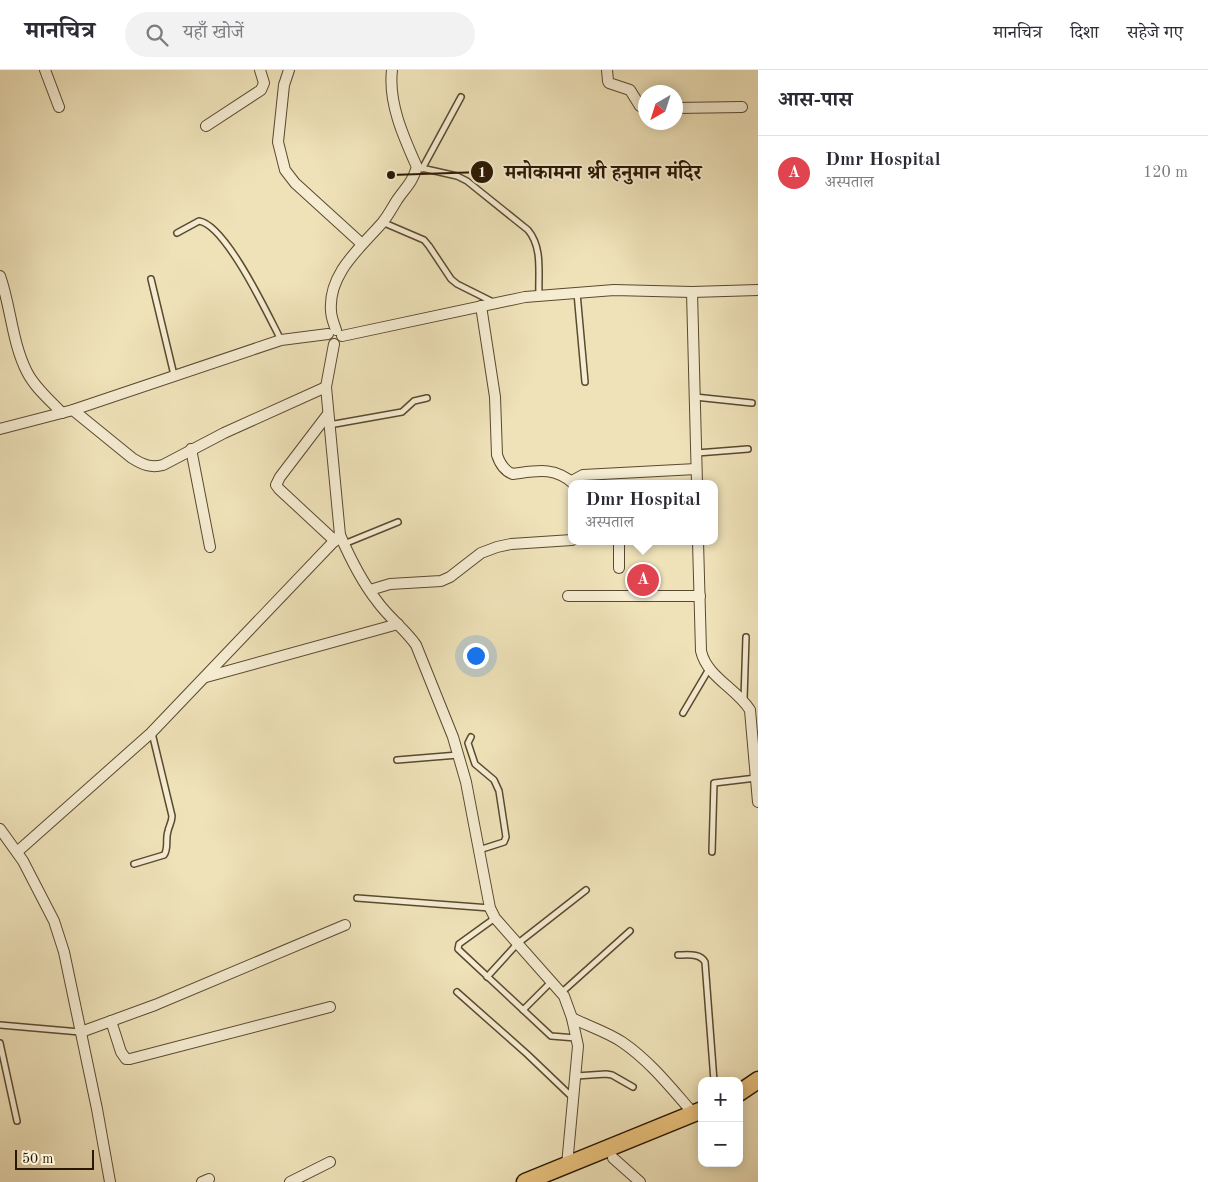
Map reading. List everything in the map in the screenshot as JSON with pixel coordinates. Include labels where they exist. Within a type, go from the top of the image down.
[{"type":"main road","points":[[743,1090],[758,1080]]},
{"type":"main road","points":[[743,1101],[758,1092]]},
{"type":"main road","points":[[525,1182],[698,1114]]},
{"type":"main road","points":[[554,1182],[613,1158],[698,1115]]},
{"type":"street","points":[[45,70],[59,108]]},
{"type":"street","points":[[206,126],[261,90],[264,83],[260,70]]},
{"type":"street","points":[[290,70],[284,85],[278,142],[285,170],[295,183],[362,244]]},
{"type":"street","points":[[17,852],[151,733],[340,540],[326,387],[335,336],[331,312],[334,287],[343,268],[382,222],[420,168],[408,148],[393,98],[392,70]]},
{"type":"street","points":[[607,70],[608,81],[630,90],[638,103]]},
{"type":"street","points":[[683,108],[742,107]]},
{"type":"street","points":[[0,276],[21,356],[27,371],[34,383],[62,413]]},
{"type":"street","points":[[0,430],[73,410],[281,340],[335,336],[525,296],[614,290],[692,292],[758,290]]},
{"type":"street","points":[[692,292],[697,480]]},
{"type":"street","points":[[481,306],[496,397],[497,456],[499,463],[504,469],[513,474],[543,470],[555,472],[568,480]]},
{"type":"street","points":[[73,410],[132,458],[141,464],[154,467],[163,465],[191,449],[326,387]]},
{"type":"street","points":[[329,419],[280,477],[276,485],[340,540],[377,602],[416,645],[450,730],[466,782],[490,908],[495,918],[564,996],[572,1018],[578,1046],[567,1165]]},
{"type":"street","points":[[191,449],[210,546]]},
{"type":"street","points":[[577,480],[583,475],[696,469]]},
{"type":"street","points":[[370,590],[390,584],[441,581],[450,577],[481,553],[497,547],[511,544],[568,540]]},
{"type":"street","points":[[618,545],[619,568]]},
{"type":"street","points":[[698,545],[701,651],[703,660],[708,668],[744,700],[750,710],[758,802]]},
{"type":"street","points":[[568,596],[700,596]]},
{"type":"street","points":[[205,677],[398,624]]},
{"type":"street","points":[[0,829],[23,861],[54,921],[64,952],[98,1109],[110,1182]]},
{"type":"street","points":[[81,1032],[155,1005],[346,925]]},
{"type":"street","points":[[111,1021],[121,1052],[126,1059],[130,1059],[244,1028],[330,1008]]},
{"type":"street","points":[[572,1018],[627,1046],[698,1113]]},
{"type":"street","points":[[613,1158],[640,1182]]},
{"type":"street","points":[[290,1182],[330,1162]]},
{"type":"lane","points":[[461,97],[420,168],[457,176],[467,181],[528,230],[538,248],[539,296]]},
{"type":"lane","points":[[177,233],[199,221],[210,226],[232,251],[281,340]]},
{"type":"lane","points":[[382,222],[424,240],[451,279],[457,284],[495,303]]},
{"type":"lane","points":[[151,279],[174,375]]},
{"type":"lane","points":[[577,293],[585,382]]},
{"type":"lane","points":[[695,397],[752,402]]},
{"type":"lane","points":[[329,419],[402,412],[414,402],[427,398]]},
{"type":"lane","points":[[696,453],[748,449]]},
{"type":"lane","points":[[340,540],[398,522]]},
{"type":"lane","points":[[744,700],[746,638]]},
{"type":"lane","points":[[682,713],[708,668]]},
{"type":"lane","points":[[134,864],[164,855],[167,850],[167,832],[172,821],[151,733]]},
{"type":"lane","points":[[471,737],[468,743],[475,764],[494,780],[499,792],[506,836],[504,842],[500,845],[479,850]]},
{"type":"lane","points":[[397,760],[458,755]]},
{"type":"lane","points":[[712,852],[714,783],[756,778]]},
{"type":"lane","points":[[487,977],[517,944],[586,890]]},
{"type":"lane","points":[[357,898],[490,908]]},
{"type":"lane","points":[[495,918],[458,947],[458,949],[551,1036],[576,1038]]},
{"type":"lane","points":[[561,993],[630,931]]},
{"type":"lane","points":[[678,955],[698,956],[705,962],[714,1077]]},
{"type":"lane","points":[[523,1010],[551,982]]},
{"type":"lane","points":[[457,992],[528,1054],[572,1098]]},
{"type":"lane","points":[[0,1025],[81,1032]]},
{"type":"lane","points":[[0,1043],[17,1122]]},
{"type":"lane","points":[[576,1076],[612,1075],[633,1088]]},
{"type":"place","name":"मनोकामना श्री हनुमान मंदिर","points":[[391,175]]},
{"type":"place","name":"Dmr Hospital","points":[[643,580]]}]
